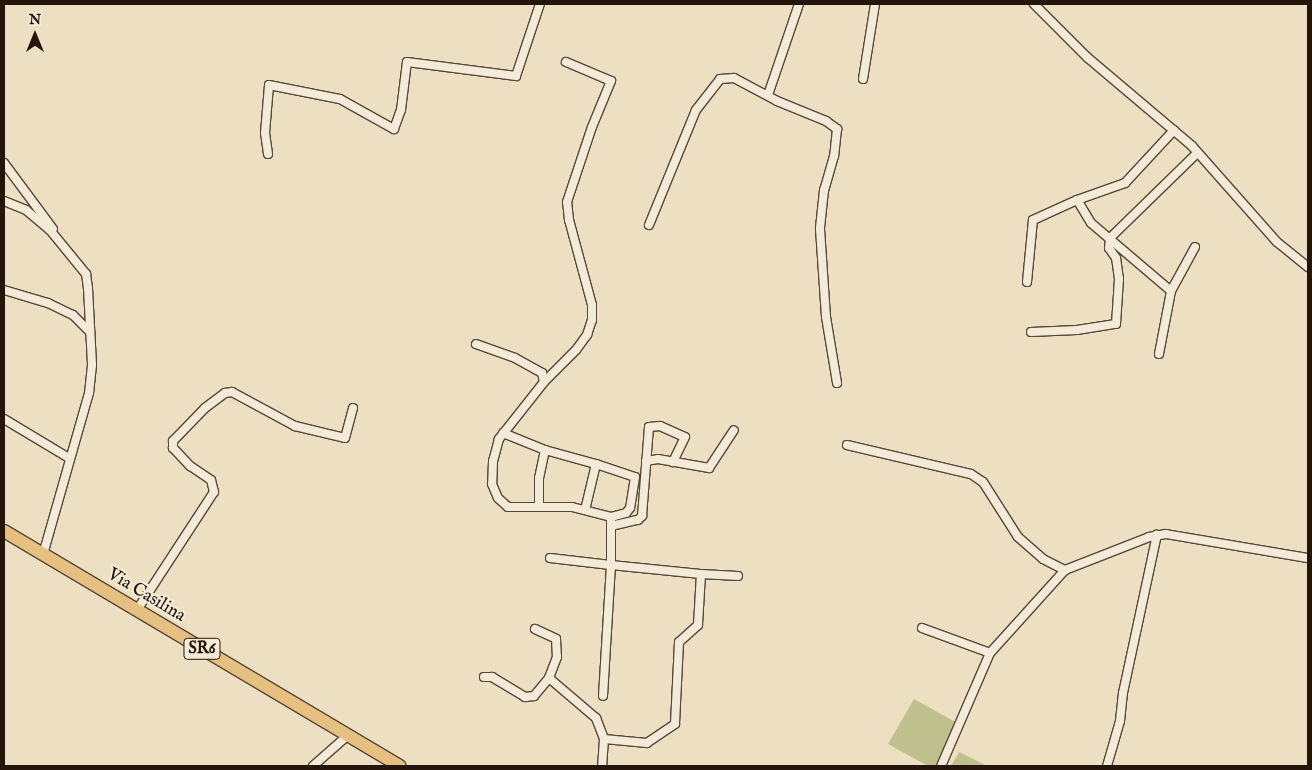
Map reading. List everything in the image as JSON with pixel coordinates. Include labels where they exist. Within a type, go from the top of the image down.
[{"type":"main road","name":"Via Casilina","points":[[4,531],[400,766]]},
{"type":"street","points":[[268,154],[265,133],[269,85],[340,99],[394,129],[401,110],[408,62],[516,76],[540,4]]},
{"type":"street","points":[[768,95],[799,4]]},
{"type":"street","points":[[863,79],[875,4]]},
{"type":"street","points":[[1034,4],[1088,58],[1174,130],[1277,242],[1308,267]]},
{"type":"street","points":[[503,433],[545,450],[635,477],[630,508],[626,513],[610,517],[585,510],[508,507],[498,498],[492,484],[493,461],[503,433],[544,382],[588,335],[592,320],[592,305],[569,220],[568,202],[588,136],[611,81],[566,62]]},
{"type":"street","points":[[649,225],[696,110],[714,85],[727,76],[826,121],[837,129],[834,156],[824,190],[820,230],[826,316],[836,383]]},
{"type":"street","points":[[1027,282],[1033,220],[1077,200],[1125,183],[1174,130]]},
{"type":"street","points":[[1031,332],[1077,330],[1116,324],[1119,279],[1116,258],[1109,248],[1110,238],[1197,153]]},
{"type":"street","points":[[4,163],[52,227],[56,237]]},
{"type":"street","points":[[1077,200],[1092,223],[1171,291]]},
{"type":"street","points":[[4,201],[26,210],[56,237],[86,274],[92,365],[89,393],[43,555]]},
{"type":"street","points":[[1159,354],[1171,291],[1195,247]]},
{"type":"street","points":[[4,290],[48,303],[73,315],[90,332]]},
{"type":"street","points":[[476,344],[515,358],[542,373],[544,382]]},
{"type":"street","points":[[137,610],[214,492],[211,480],[190,466],[173,448],[173,441],[205,408],[225,393],[232,392],[295,426],[345,438],[353,408]]},
{"type":"street","points":[[4,419],[69,458]]},
{"type":"street","points":[[611,526],[638,520],[642,516],[649,427],[660,426],[685,437],[673,462]]},
{"type":"street","points":[[646,461],[673,462],[709,468],[734,430]]},
{"type":"street","points":[[847,445],[971,474],[983,482],[1018,537],[1043,559],[1065,570]]},
{"type":"street","points":[[539,507],[539,478],[545,450]]},
{"type":"street","points":[[585,510],[596,464]]},
{"type":"street","points":[[603,696],[611,565],[610,517]]},
{"type":"street","points":[[1106,766],[1120,721],[1123,692],[1157,535]]},
{"type":"street","points":[[941,766],[990,653],[1065,570],[1157,535],[1308,558]]},
{"type":"street","points":[[550,558],[701,574],[738,576]]},
{"type":"street","points":[[604,739],[647,743],[675,724],[679,642],[698,625],[701,574]]},
{"type":"street","points":[[922,628],[990,653]]},
{"type":"street","points":[[484,677],[492,677],[525,697],[534,696],[549,678],[557,658],[556,639],[535,630]]},
{"type":"street","points":[[549,678],[596,718],[604,739],[602,766]]},
{"type":"street","points":[[313,766],[348,736]]},
{"type":"green space","points":[[914,699],[959,724],[935,766],[928,766],[888,744]]},
{"type":"green space","points":[[959,752],[987,766],[951,766]]}]
